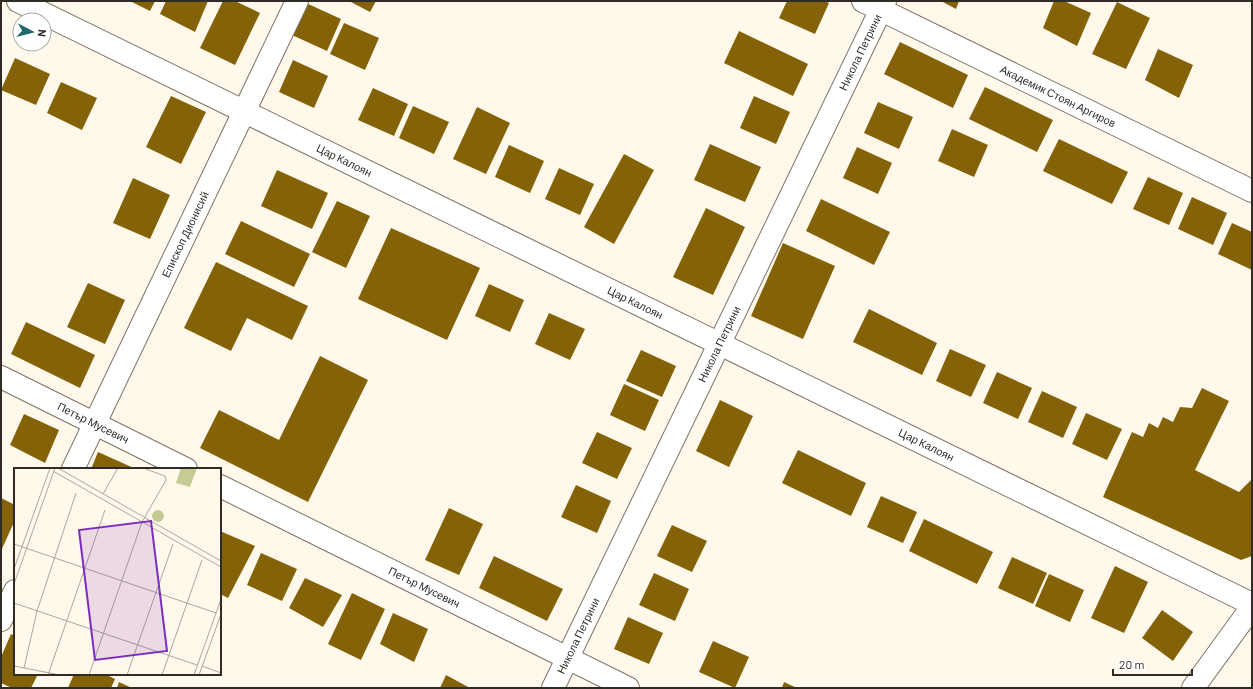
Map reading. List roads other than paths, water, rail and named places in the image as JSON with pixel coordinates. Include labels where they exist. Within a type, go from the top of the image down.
[{"type":"street","name":"Цар Калоян","points":[[18,1],[1252,604]]},
{"type":"street","name":"Епископ Дионисий","points":[[74,468],[297,1]]},
{"type":"street","name":"Академик Стоян Аргиров","points":[[877,4],[1252,191]]},
{"type":"street","name":"Никола Петрини","points":[[553,688],[719,344],[877,4]]},
{"type":"street","name":"Петър Мусевич","points":[[1,378],[184,468]]},
{"type":"street","name":"Петър Мусевич","points":[[221,486],[628,688]]},
{"type":"street","points":[[1,620],[14,593]]},
{"type":"street","points":[[1193,688],[1252,608]]}]
